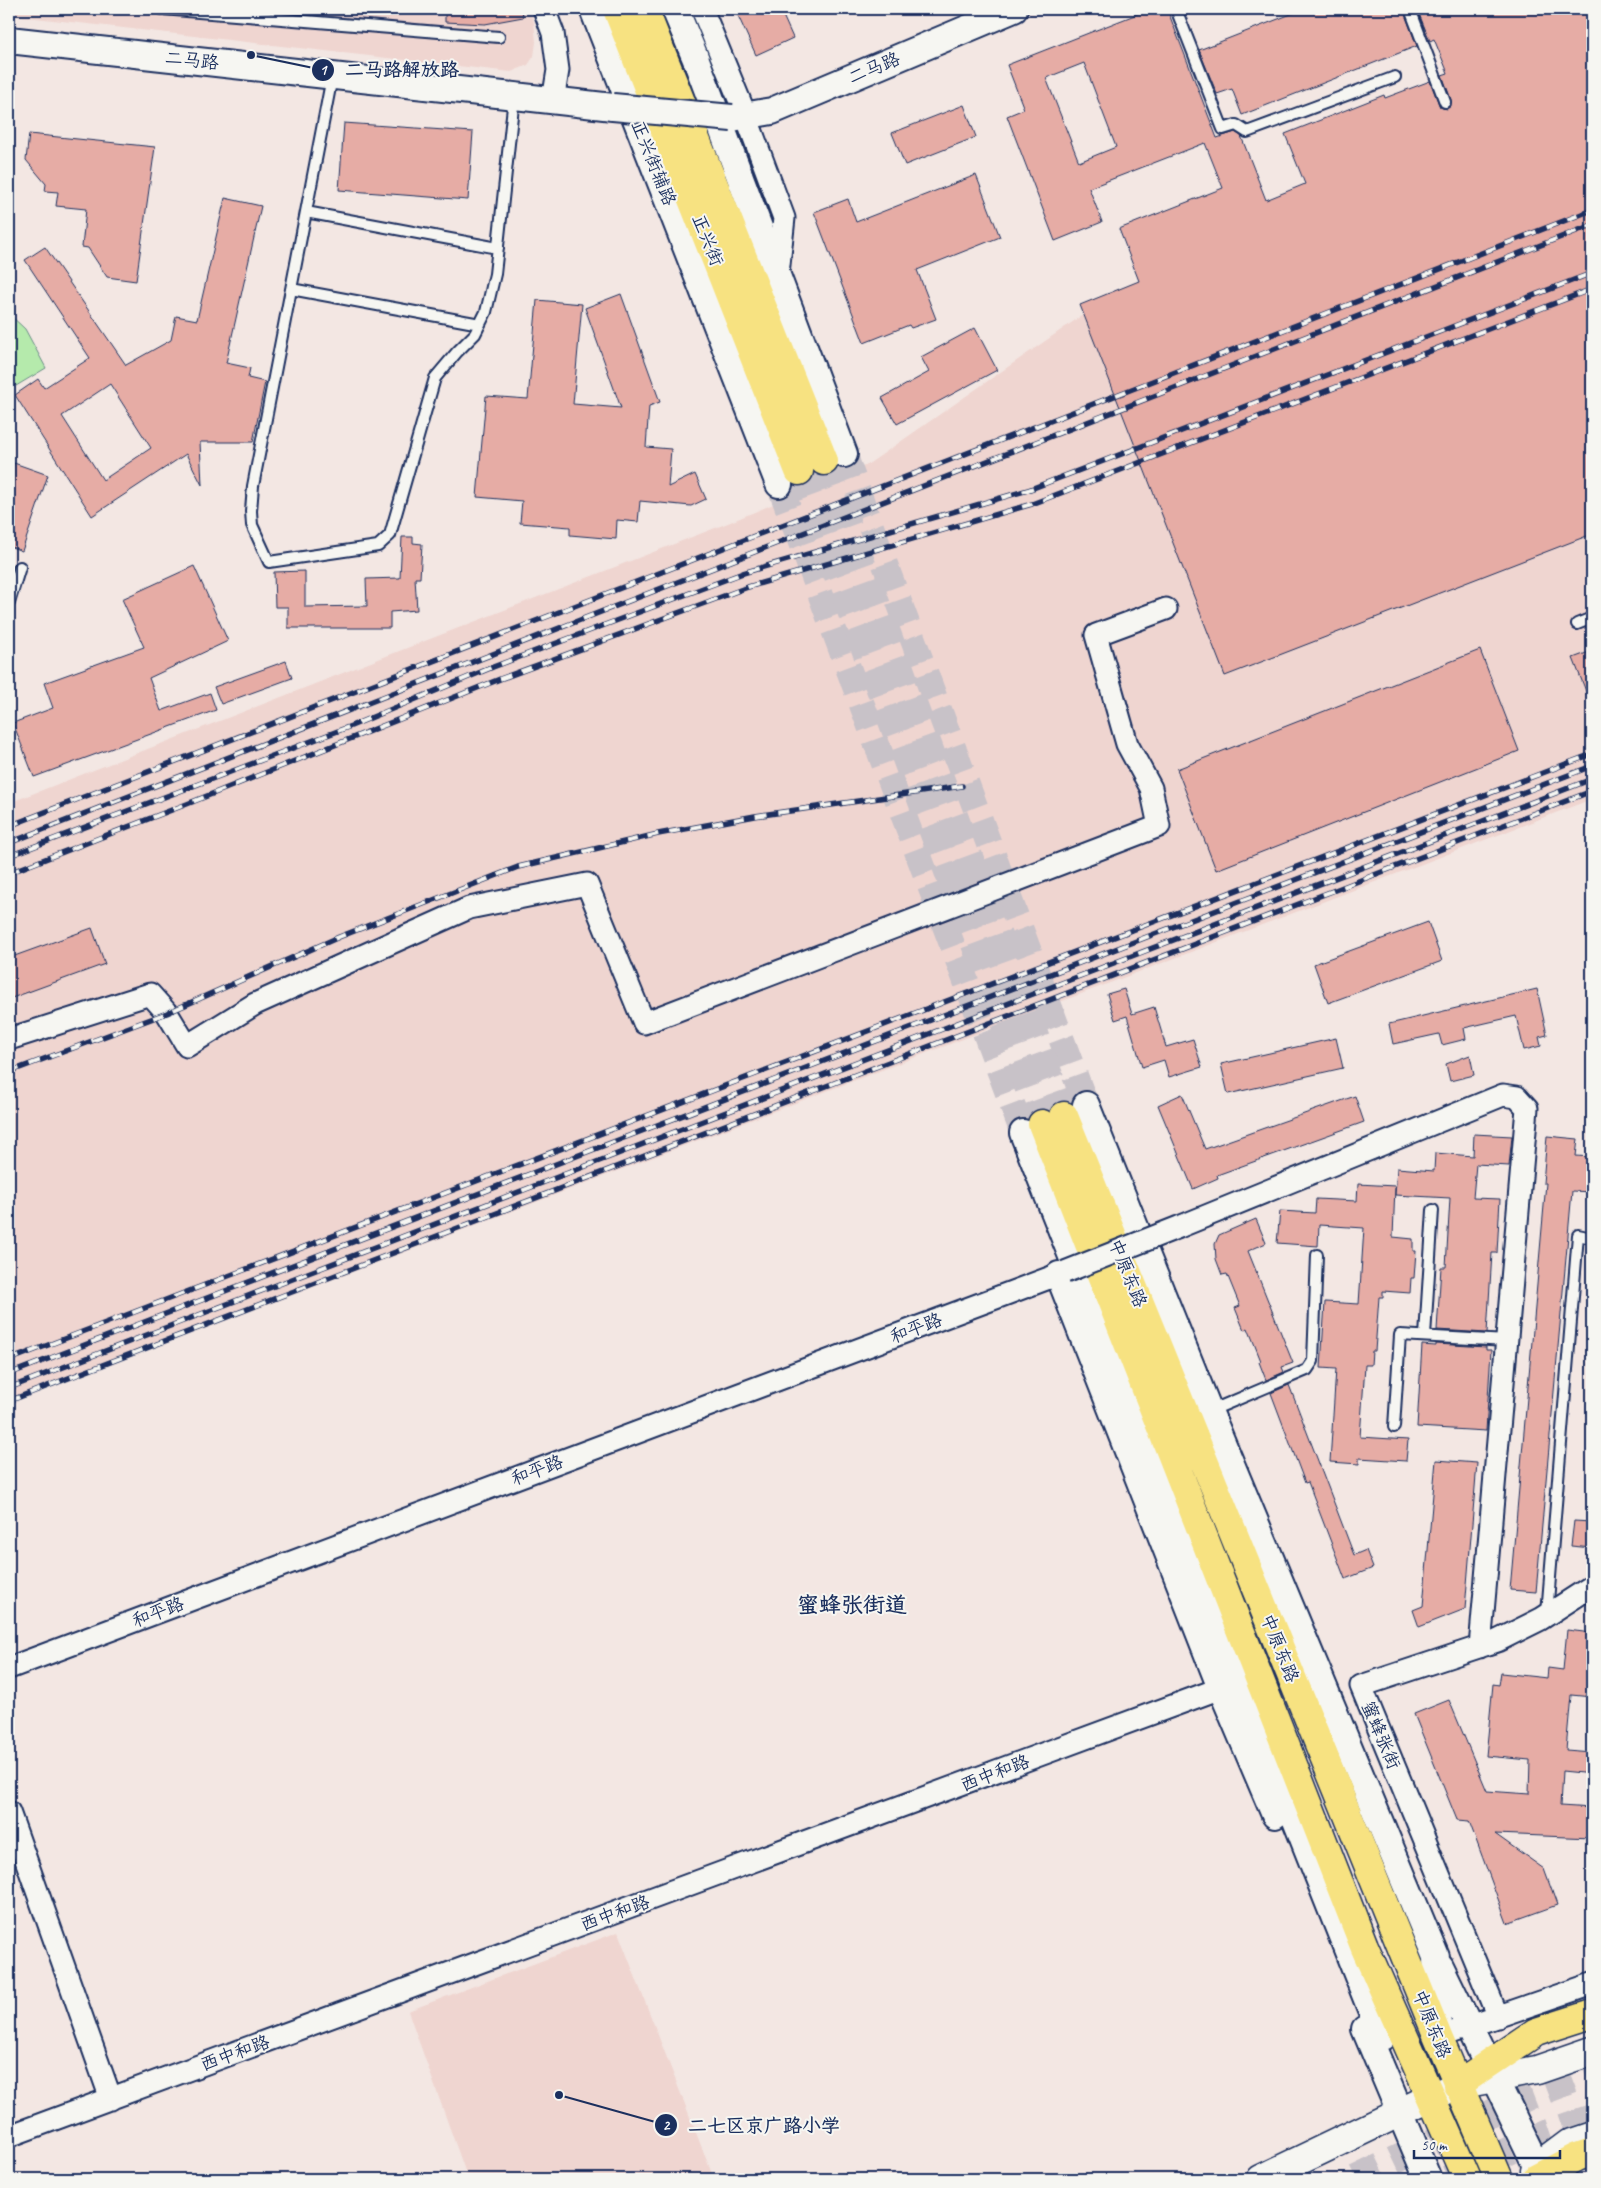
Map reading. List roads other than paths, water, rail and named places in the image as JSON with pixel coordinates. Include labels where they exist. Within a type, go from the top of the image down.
[{"type":"main road","name":"正兴街","points":[[617,9],[812,468]]},
{"type":"main road","name":"正兴街","points":[[644,9],[812,468]]},
{"type":"main road","name":"中原东路","points":[[1054,1120],[1457,2084],[1499,2179]]},
{"type":"main road","name":"中原东路","points":[[1054,1120],[1364,1946],[1467,2179]]},
{"type":"main road","points":[[1491,2071],[1536,2032],[1592,2014]]},
{"type":"main road","points":[[1261,2179],[1457,2084],[1491,2071],[1537,2070],[1592,2051]]},
{"type":"main road","points":[[1536,2176],[1571,2143],[1592,2136]]},
{"type":"main road","points":[[1536,2176],[1592,2152]]},
{"type":"street","points":[[544,9],[553,33],[558,70],[553,101]]},
{"type":"street","name":"正兴街辅路","points":[[593,9],[812,468]]},
{"type":"street","points":[[675,9],[778,274],[812,468]]},
{"type":"street","points":[[702,9],[739,117],[784,218],[778,274]]},
{"type":"street","name":"二马路","points":[[9,40],[553,101],[739,117],[772,111],[1014,9]]},
{"type":"street","points":[[9,1039],[150,994],[167,1013],[187,1046],[255,1004],[469,908],[587,884],[644,1023],[1159,826],[1151,788],[1127,744],[1096,635],[1166,609]]},
{"type":"street","name":"和平路","points":[[9,1668],[1062,1274],[1503,1095],[1517,1098],[1527,1108],[1480,1647]]},
{"type":"street","points":[[1054,1120],[1209,1411],[1436,1957],[1491,2071],[1536,2176]]},
{"type":"street","points":[[1054,1120],[1400,2112],[1428,2179]]},
{"type":"street","points":[[1062,1274],[1221,1688],[1373,2033],[1409,2048]]},
{"type":"street","name":"蜜蜂张街","points":[[1498,2017],[1361,1686],[1497,1642],[1547,1615],[1592,1586]]},
{"type":"street","name":"西中和路","points":[[9,2136],[1221,1688]]},
{"type":"street","points":[[9,1812],[111,2099]]},
{"type":"street","points":[[1436,1957],[1438,2037],[1592,1984]]},
{"type":"lane","points":[[162,9],[499,37]]},
{"type":"lane","points":[[1176,9],[1223,129],[1236,125],[1247,132],[1395,77]]},
{"type":"lane","points":[[1410,9],[1445,102]]},
{"type":"lane","points":[[332,76],[253,486],[251,503],[252,525],[269,562],[378,546],[390,535],[436,378],[457,352],[475,334],[486,312],[495,274],[514,96]]},
{"type":"lane","points":[[306,212],[498,248]]},
{"type":"lane","points":[[291,289],[480,324]]},
{"type":"lane","points":[[9,604],[20,567]]},
{"type":"lane","points":[[1576,624],[1592,618]]},
{"type":"lane","points":[[1425,1336],[1433,1210]]},
{"type":"lane","points":[[1547,1615],[1578,1235],[1592,1238]]},
{"type":"lane","points":[[1209,1411],[1307,1370],[1313,1361],[1317,1255]]},
{"type":"lane","points":[[1394,1427],[1400,1335],[1507,1341]]},
{"type":"tunnel","points":[[844,454],[1086,1105]]},
{"type":"tunnel","points":[[824,461],[1064,1116]]},
{"type":"tunnel","points":[[799,471],[1042,1124]]},
{"type":"tunnel","points":[[779,484],[1023,1133]]},
{"type":"tunnel","points":[[1356,2179],[1529,2096],[1592,2072]]},
{"type":"tunnel","points":[[1448,2179],[1548,2133],[1592,2118]]},
{"type":"railway","points":[[9,826],[1592,210]]},
{"type":"railway","points":[[9,843],[1592,225]]},
{"type":"railway","points":[[9,856],[351,726],[493,667],[743,573],[1028,490],[1592,273]]},
{"type":"railway","points":[[9,873],[500,679],[748,587],[1032,504],[1592,289]]},
{"type":"railway","points":[[9,1360],[1592,754]]},
{"type":"railway","points":[[9,1374],[1592,766]]},
{"type":"railway","points":[[9,1388],[1592,779]]},
{"type":"railway","points":[[9,1072],[167,1013],[339,937],[518,867],[658,834],[755,816],[962,786]]},
{"type":"railway","points":[[9,1401],[1592,791]]},
{"type":"place","name":"二马路解放路","points":[[251,55]]},
{"type":"place","name":"二七区京广路小学","points":[[559,2095]]},
{"type":"district","name":"蜜蜂张街道","points":[[852,1605]]}]
